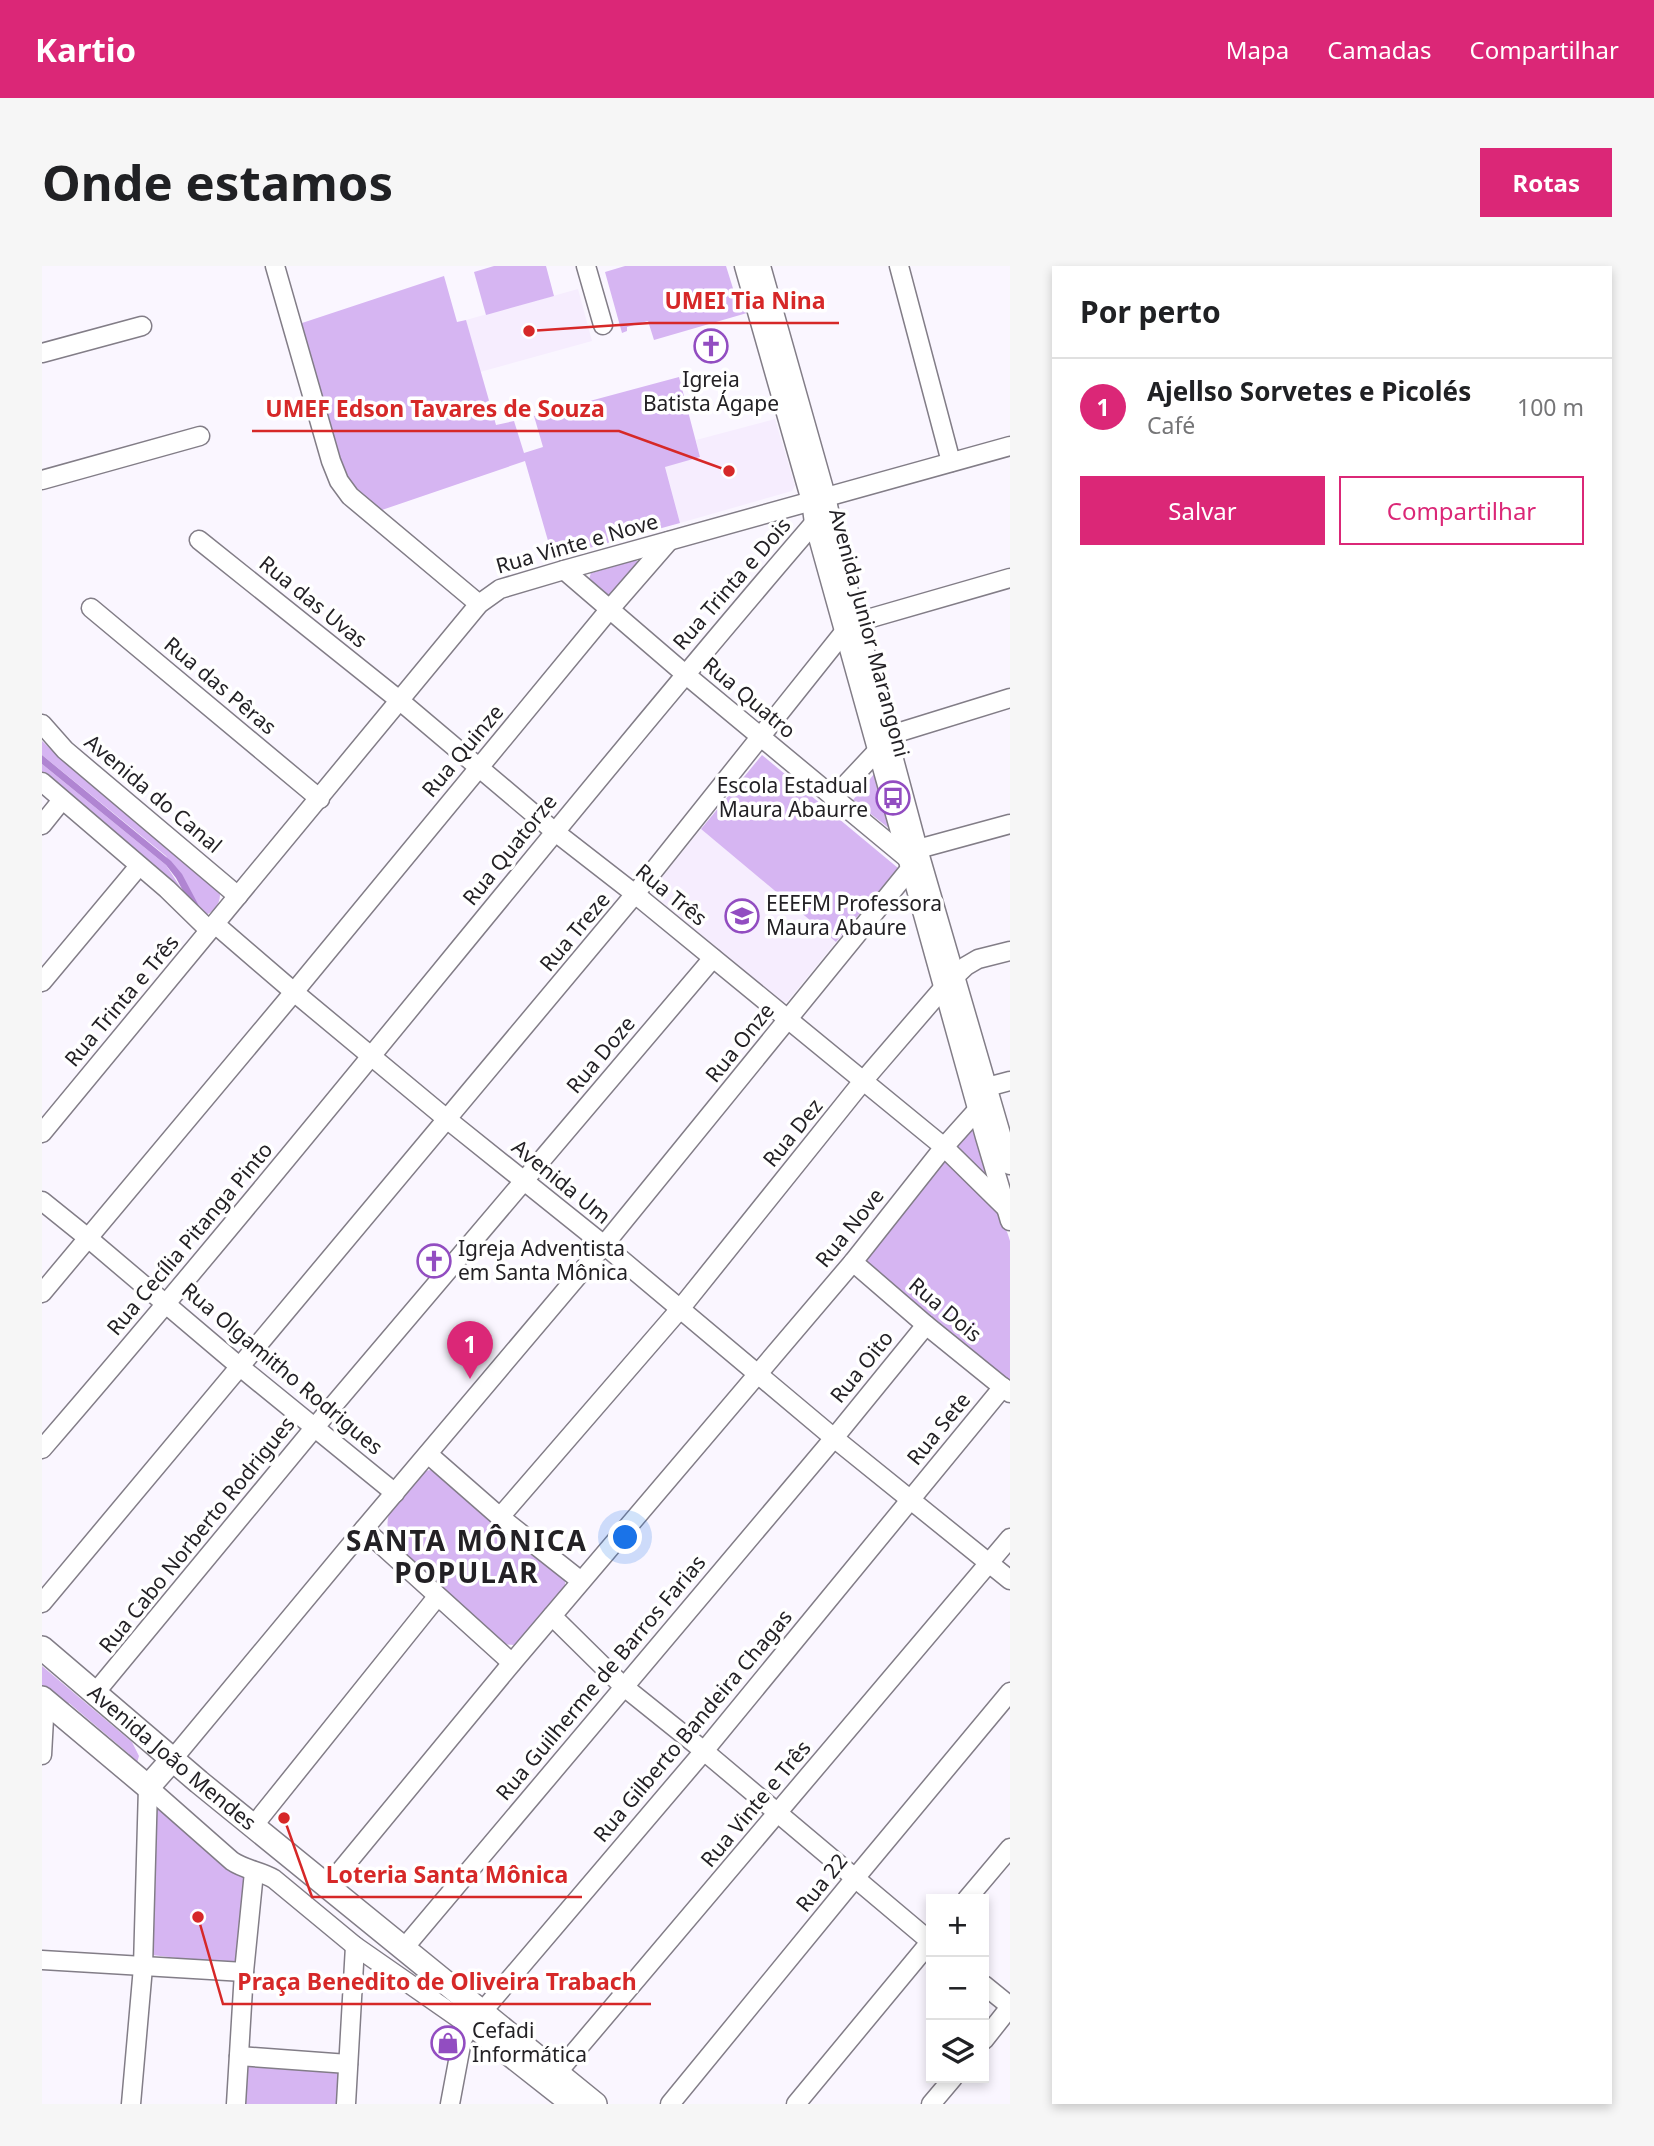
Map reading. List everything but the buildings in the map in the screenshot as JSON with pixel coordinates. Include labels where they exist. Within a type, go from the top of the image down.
[{"type":"main road","name":"Avenida João Mendes","points":[[42,1648],[172,1760],[404,1948],[475,2020],[557,2073],[595,2104]]},
{"type":"main road","points":[[43,1699],[148,1787],[172,1760]]},
{"type":"street","points":[[275,266],[339,481],[350,496],[479,604]]},
{"type":"street","points":[[586,266],[603,325]]},
{"type":"street","points":[[898,266],[951,462]]},
{"type":"street","points":[[755,273],[818,498]]},
{"type":"street","points":[[42,353],[142,326]]},
{"type":"street","points":[[42,480],[200,436]]},
{"type":"street","name":"Rua Vinte e Nove","points":[[212,927],[479,604],[500,589],[1010,446]]},
{"type":"street","name":"Avenida Junior Marangoni","points":[[818,498],[814,523],[851,627],[912,859],[950,981],[982,1098],[1009,1213]]},
{"type":"street","name":"Avenida Junior Marangoni","points":[[818,498],[836,543],[851,627]]},
{"type":"street","name":"Rua Trinta e Dois","points":[[685,674],[814,523]]},
{"type":"street","name":"Rua das Uvas","points":[[199,540],[399,700]]},
{"type":"street","name":"Rua Quinze","points":[[42,1293],[669,541]]},
{"type":"street","name":"Rua Quatro","points":[[564,570],[833,798],[912,859]]},
{"type":"street","points":[[851,627],[1010,578]]},
{"type":"street","name":"Rua das Pêras","points":[[91,608],[320,799]]},
{"type":"street","name":"Rua Treze","points":[[42,1603],[448,1120],[851,627]]},
{"type":"street","name":"Rua Quatorze","points":[[371,1057],[685,674]]},
{"type":"street","points":[[833,798],[883,745],[913,726],[1010,698]]},
{"type":"street","name":"Rua Três","points":[[399,700],[554,831],[944,1147],[1009,1213]]},
{"type":"street","name":"Avenida do Canal","points":[[42,724],[65,750],[238,896]]},
{"type":"street","points":[[42,782],[212,927]]},
{"type":"street","points":[[42,825],[62,800]]},
{"type":"street","points":[[912,859],[1010,824]]},
{"type":"street","name":"Rua Onze","points":[[172,1760],[604,1245],[788,1020],[912,859]]},
{"type":"street","points":[[42,982],[139,866]]},
{"type":"street","name":"Avenida Um","points":[[212,927],[604,1245],[757,1375],[1010,1580]]},
{"type":"street","name":"Rua Trinta e Três","points":[[42,1133],[212,927]]},
{"type":"street","name":"Rua Dez","points":[[500,1517],[680,1309],[863,1081],[950,981],[978,959],[1010,951]]},
{"type":"street","name":"Rua Doze","points":[[524,1181],[713,958]]},
{"type":"street","name":"Rua Cecília Pitanga Pinto","points":[[42,1449],[168,1303],[371,1057]]},
{"type":"street","points":[[982,1098],[1010,1081]]},
{"type":"street","name":"Avenida Junior Marangoni","points":[[982,1098],[1010,1165]]},
{"type":"street","name":"Rua Nove","points":[[328,1886],[512,1663],[853,1262],[982,1098]]},
{"type":"street","name":"Rua Cabo Norberto Rodrigues","points":[[95,1693],[314,1427],[524,1181]]},
{"type":"street","name":"Rua Olgamitho Rodrigues","points":[[42,1201],[395,1493]]},
{"type":"street","name":"Rua Dois","points":[[853,1262],[1007,1390]]},
{"type":"street","name":"Rua Oito","points":[[834,1438],[926,1325]]},
{"type":"street","name":"Rua Sete","points":[[910,1500],[1007,1390]]},
{"type":"street","name":"Rua Guilherme de Barros Farias","points":[[404,1948],[834,1438]]},
{"type":"street","points":[[428,1454],[500,1517],[581,1581]]},
{"type":"street","name":"Rua Gilberto Bandeira Chagas","points":[[475,2020],[704,1751],[910,1500]]},
{"type":"street","points":[[364,1529],[512,1663]]},
{"type":"street","name":"Rua Vinte e Três","points":[[557,2073],[1010,1538]]},
{"type":"street","points":[[254,1825],[437,1597]]},
{"type":"street","points":[[552,1616],[624,1686],[926,1938]]},
{"type":"street","name":"Rua 22","points":[[670,2104],[1010,1692]]},
{"type":"street","points":[[42,1755],[43,1699]]},
{"type":"street","points":[[148,1787],[232,1861],[254,1872],[269,1875],[355,1946],[475,2020],[462,2040],[450,2104]]},
{"type":"street","points":[[131,2104],[143,1967],[148,1787]]},
{"type":"street","points":[[971,1894],[1010,1848]]},
{"type":"street","points":[[236,2104],[244,1972],[254,1872]]},
{"type":"street","points":[[346,2104],[355,1946]]},
{"type":"street","points":[[796,2104],[926,1948]]},
{"type":"street","points":[[42,1960],[244,1972]]},
{"type":"street","points":[[989,1989],[1010,2007],[989,2034]]},
{"type":"street","name":"Avenida João Mendes","points":[[475,2020],[569,2104]]},
{"type":"street","points":[[239,2056],[348,2064]]},
{"type":"street","points":[[931,2104],[949,2083]]},
{"type":"shaded area","points":[[494,266],[546,266],[554,296],[486,315],[474,272]]},
{"type":"shaded area","points":[[625,266],[726,266],[736,298],[744,305],[747,313],[654,340],[648,321],[627,327],[627,331],[622,333],[605,272]]},
{"type":"shaded area","points":[[444,276],[457,322],[466,320],[496,425],[514,421],[524,453],[543,447],[534,416],[679,377],[700,457],[665,467],[680,523],[553,558],[525,461],[379,511],[363,495],[342,465],[299,324]]},
{"type":"shaded area","points":[[578,289],[592,341],[480,372],[466,320]]},
{"type":"shaded area","points":[[775,419],[795,486],[792,491],[680,523],[665,466],[700,457],[696,440]]},
{"type":"shaded area","points":[[636,560],[639,562],[610,595],[589,579],[591,573]]},
{"type":"shaded area","points":[[42,741],[219,890],[219,902],[214,909],[204,916],[166,856],[42,755]]},
{"type":"shaded area","points":[[42,755],[171,861],[182,874],[199,906],[195,913],[166,865],[42,764]]},
{"type":"shaded area","points":[[762,755],[898,868],[836,942],[701,829]]},
{"type":"shaded area","points":[[42,764],[166,865],[188,899],[159,871],[42,773]]},
{"type":"shaded area","points":[[878,769],[895,833],[853,800]]},
{"type":"shaded area","name":"EEEFM Professora Maura Abaure","points":[[701,829],[836,942],[787,1002],[780,1002],[650,892]]},
{"type":"shaded area","points":[[973,1125],[987,1173],[985,1174],[957,1148]]},
{"type":"shaded area","points":[[941,1161],[948,1161],[985,1196],[1006,1228],[1010,1241],[1010,1381],[867,1260],[867,1254]]},
{"type":"shaded area","points":[[436,1470],[565,1578],[562,1591],[514,1645],[503,1644],[393,1544],[389,1535],[388,1519],[393,1505],[416,1477]]},
{"type":"shaded area","points":[[42,1666],[132,1742],[139,1756],[136,1766],[127,1758],[129,1754],[69,1703],[65,1707],[42,1687]]},
{"type":"shaded area","points":[[157,1804],[245,1878],[237,1965],[152,1955]]},
{"type":"shaded area","points":[[246,2065],[340,2070],[338,2104],[243,2104]]},
{"type":"place","name":"UMEI Tia Nina","points":[[529,331]]},
{"type":"place","name":"Igreja Batista Ágape","points":[[711,346]]},
{"type":"place","name":"UMEF Edson Tavares de Souza","points":[[729,471]]},
{"type":"place","name":"Escola Estadual Maura Abaurre","points":[[893,798]]},
{"type":"place","name":"EEEFM Professora Maura Abaure","points":[[742,916]]},
{"type":"place","name":"Igreja Adventista em Santa Mônica","points":[[434,1261]]},
{"type":"place","name":"Ajellso Sorvetes e Picolés","points":[[470,1379]]},
{"type":"place","name":"Loteria Santa Mônica","points":[[284,1818]]},
{"type":"place","name":"Praça Benedito de Oliveira Trabach","points":[[198,1917]]},
{"type":"place","name":"Cefadi Informática","points":[[448,2043]]},
{"type":"district","name":"SANTA MÔNICA POPULAR","points":[[467,1557]]}]
